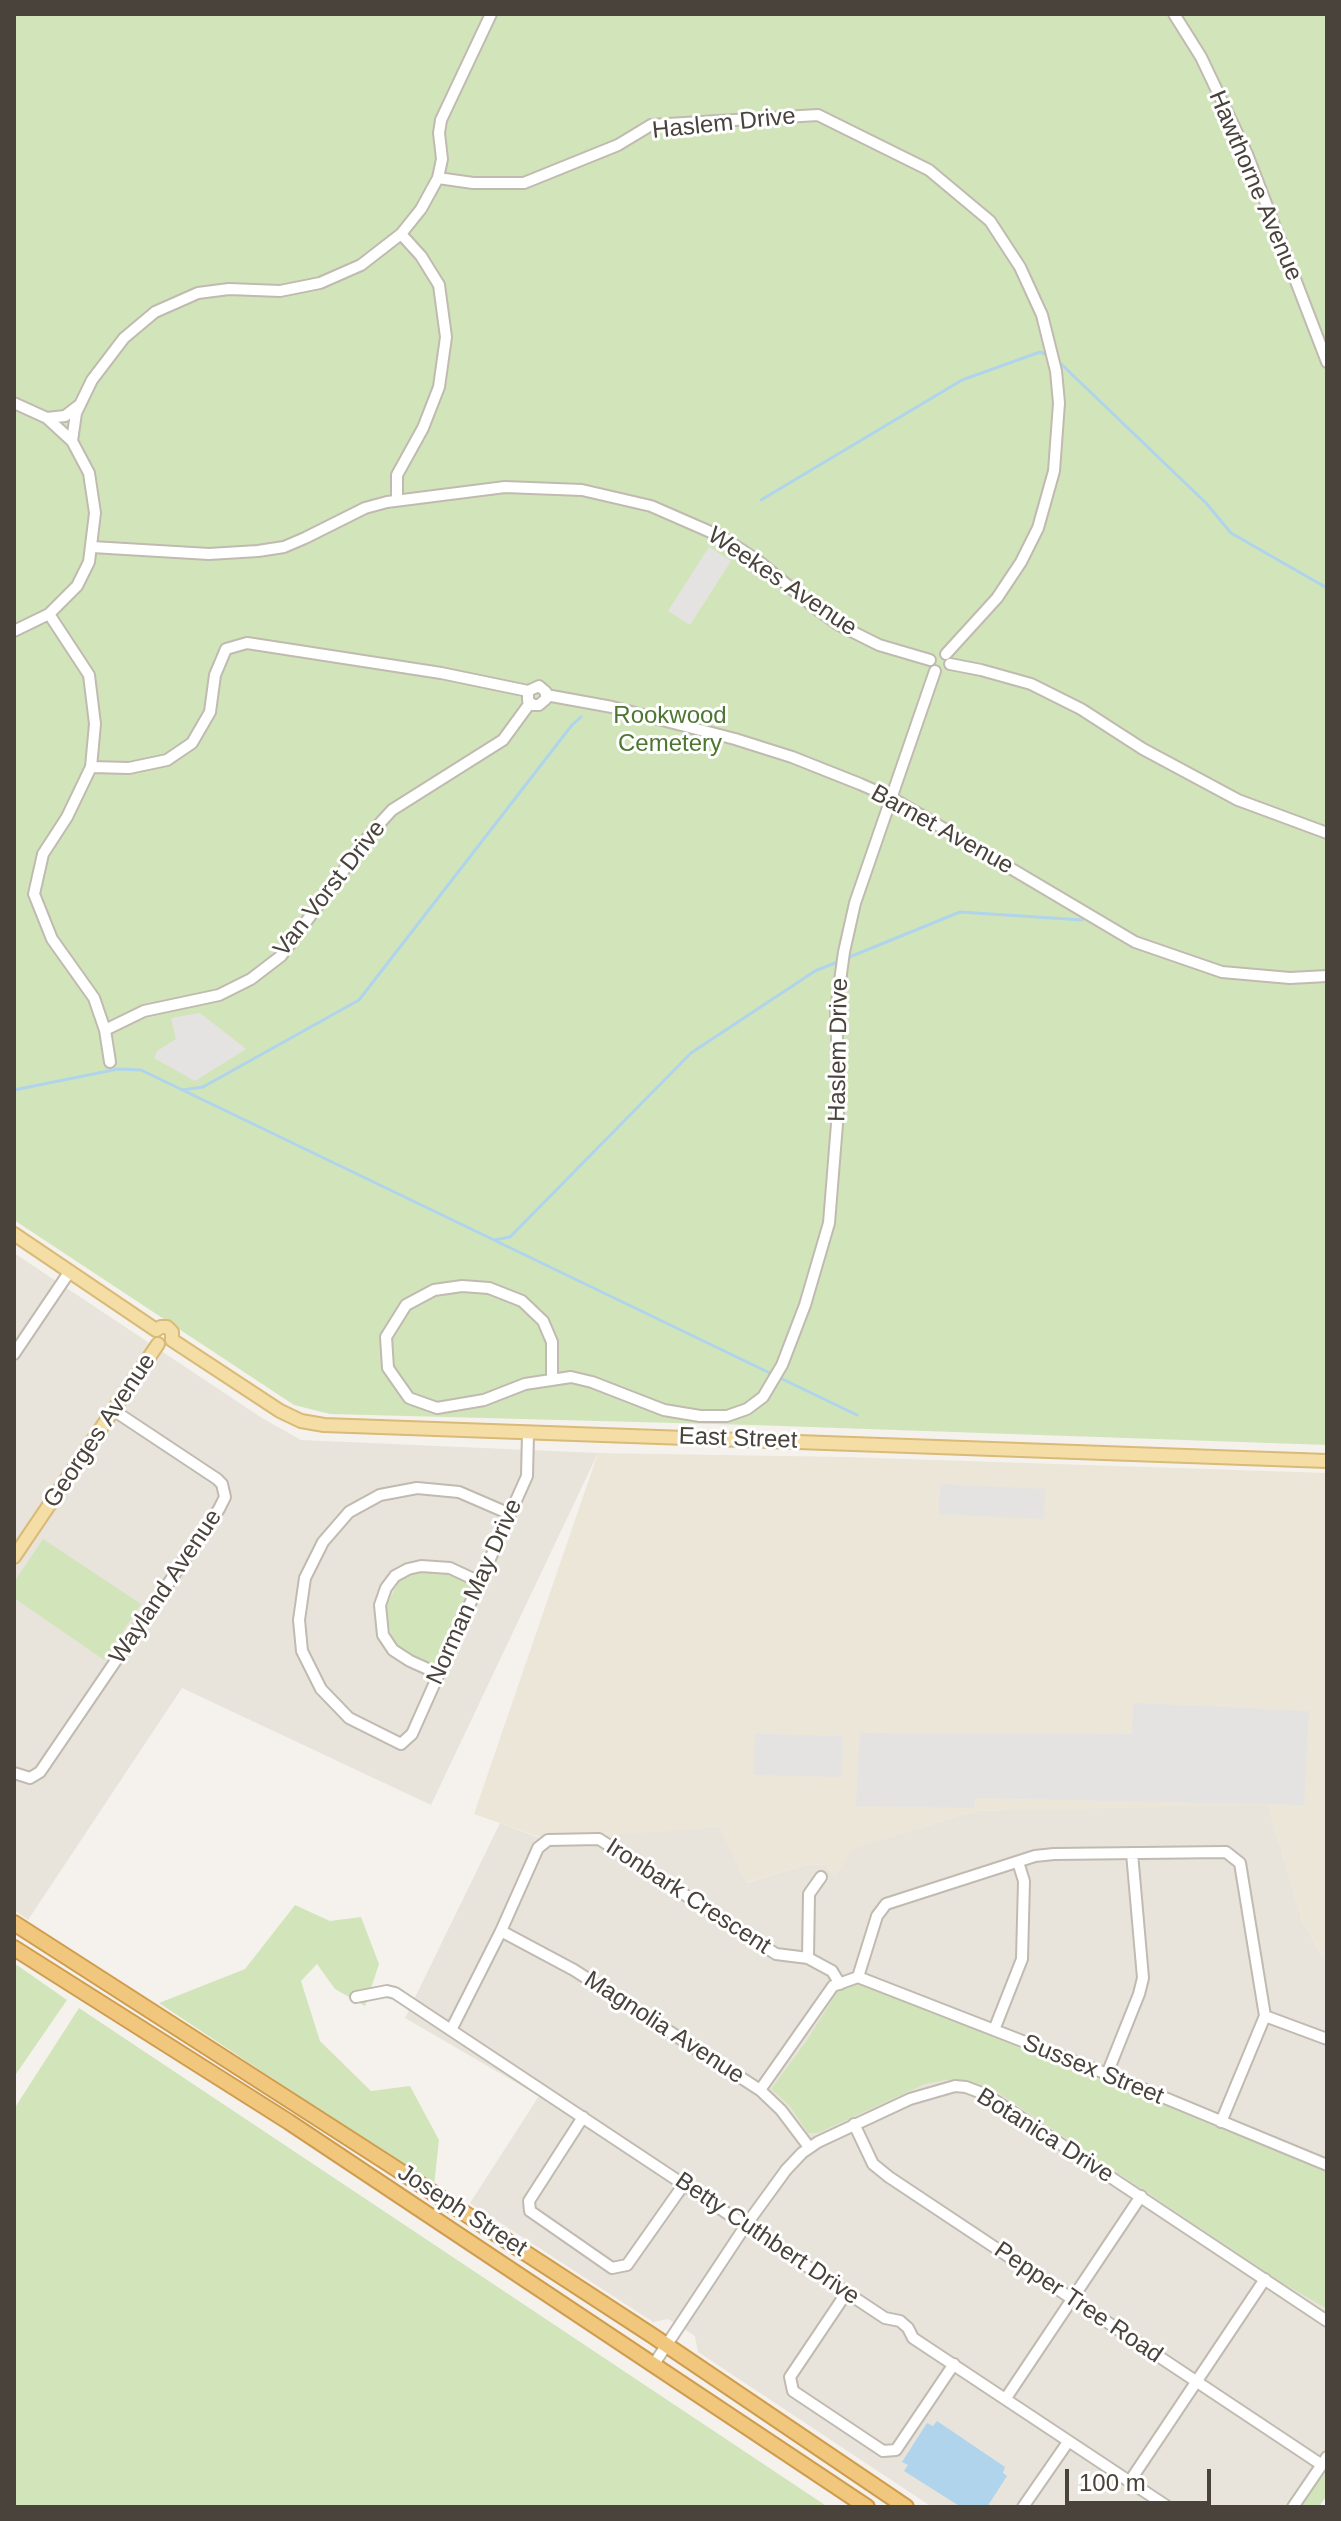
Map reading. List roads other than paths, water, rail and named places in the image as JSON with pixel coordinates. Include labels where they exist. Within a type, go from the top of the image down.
[{"type":"highway","name":"Joseph Street","points":[[14,1923],[666,2345],[906,2507]]},
{"type":"highway","name":"Joseph Street","points":[[14,1948],[289,2122],[867,2507]]},
{"type":"main road","points":[[14,1234],[156,1330]]},
{"type":"main road","points":[[163,1326],[169,1328],[173,1334],[172,1340],[167,1345],[158,1344],[154,1337],[156,1330],[163,1326]]},
{"type":"main road","name":"East Street","points":[[172,1340],[280,1411],[301,1421],[324,1425],[1327,1461]]},
{"type":"main road","name":"Georges Avenue","points":[[14,1557],[158,1344]]},
{"type":"street","points":[[72,441],[72,427],[79,405],[105,360],[142,321],[168,305],[206,292],[229,289],[280,291],[320,283],[361,265],[401,234],[421,209],[438,178],[442,159],[441,120],[491,14]]},
{"type":"street","name":"Hawthorne Avenue","points":[[1174,14],[1201,57],[1247,154],[1327,362]]},
{"type":"street","name":"Haslem Drive","points":[[438,178],[473,183],[524,183],[618,145],[651,125],[818,115],[929,170],[990,221],[1020,267],[1042,315],[1051,349],[1059,403],[1054,471],[1038,528],[1021,562],[1003,590],[948,659]]},
{"type":"street","points":[[397,500],[397,475],[423,428],[439,387],[446,337],[439,285],[421,256],[401,234]]},
{"type":"street","points":[[14,403],[47,418],[72,441],[84,461],[95,513],[89,562],[77,586],[49,614],[14,631]]},
{"type":"street","points":[[47,418],[65,416],[79,405]]},
{"type":"street","name":"Weekes Avenue","points":[[92,547],[172,553],[258,551],[284,547],[365,508],[397,500],[528,486],[582,490],[637,502],[722,537],[852,632],[932,666]]},
{"type":"street","points":[[49,614],[89,675],[95,724],[91,767],[67,817],[43,854],[34,894],[52,939],[94,998],[105,1030],[110,1062]]},
{"type":"street","name":"Barnet Avenue","points":[[91,767],[129,768],[167,760],[192,743],[210,712],[215,675],[226,649],[247,643],[441,673],[528,691],[539,686],[546,695],[612,707],[761,747],[892,798],[1135,942],[1222,972],[1290,978],[1327,976]]},
{"type":"street","points":[[948,659],[944,672],[932,666],[936,653],[1031,684],[1081,709],[1143,749],[1238,800],[1327,833]]},
{"type":"street","name":"Haslem Drive","points":[[552,1378],[571,1377],[592,1382],[664,1410],[700,1416],[727,1416],[747,1409],[763,1397],[772,1384],[805,1305],[829,1223],[839,1099],[836,1010],[844,952],[855,903],[892,798],[932,666]]},
{"type":"street","points":[[528,691],[530,703],[539,705],[545,702],[546,695]]},
{"type":"street","name":"Van Vorst Drive","points":[[105,1030],[144,1011],[219,995],[251,979],[281,956],[371,833],[392,810],[503,740],[515,728],[530,703]]},
{"type":"street","points":[[14,1354],[70,1271]]},
{"type":"street","points":[[462,1286],[489,1288],[522,1301],[543,1321],[552,1342],[552,1378],[525,1384],[484,1400],[437,1408],[409,1398],[388,1368],[386,1337],[406,1305],[434,1290],[462,1286]]},
{"type":"street","name":"Wayland Avenue","points":[[14,1773],[30,1778],[44,1768],[225,1497],[222,1484],[217,1479],[113,1410]]},
{"type":"street","name":"Norman May Drive","points":[[510,1514],[459,1492],[417,1488],[380,1495],[349,1512],[323,1542],[305,1578],[299,1620],[302,1651],[321,1689],[349,1718],[401,1744],[412,1734],[527,1476],[528,1433]]},
{"type":"street","points":[[439,1674],[393,1650],[383,1635],[380,1605],[386,1588],[395,1576],[408,1569],[435,1565],[450,1568],[480,1582]]},
{"type":"street","name":"Ironbark Crescent","points":[[451,2030],[501,1931],[538,1848],[548,1840],[599,1839],[776,1954],[808,1958],[832,1971],[840,1984]]},
{"type":"street","points":[[760,2090],[833,1986],[858,1977],[877,1916],[886,1904],[1018,1862],[1054,1854],[1226,1852],[1240,1863],[1265,2016],[1221,2122]]},
{"type":"street","points":[[1107,2074],[1143,1978],[1132,1853]]},
{"type":"street","points":[[994,2030],[1022,1959],[1024,1881],[1018,1862]]},
{"type":"street","points":[[808,1958],[809,1894],[821,1877]]},
{"type":"street","name":"Magnolia Avenue","points":[[501,1931],[574,1970],[760,2090],[781,2110],[809,2147]]},
{"type":"street","name":"Sussex Street","points":[[858,1977],[1107,2074],[1327,2165]]},
{"type":"street","name":"Betty Cuthbert Drive","points":[[356,1997],[387,1991],[395,1993],[885,2318],[900,2321],[913,2338],[1168,2507]]},
{"type":"street","points":[[1265,2016],[1327,2039]]},
{"type":"street","name":"Botanica Drive","points":[[654,2364],[746,2225],[786,2170],[809,2147],[854,2124],[944,2088],[966,2087],[987,2095],[1327,2321]]},
{"type":"street","points":[[583,2117],[529,2201],[530,2211],[612,2268],[627,2265],[684,2184]]},
{"type":"street","name":"Pepper Tree Road","points":[[854,2124],[873,2164],[889,2177],[1196,2381],[1324,2461]]},
{"type":"street","points":[[1006,2398],[1141,2196]]},
{"type":"street","points":[[1130,2481],[1265,2279]]},
{"type":"street","points":[[847,2292],[790,2377],[793,2391],[883,2451],[896,2450],[954,2364]]},
{"type":"street","points":[[1023,2507],[1068,2442]]},
{"type":"street","points":[[1293,2507],[1324,2461]]},
{"type":"water","points":[[937,2421],[1005,2467],[1003,2473],[1007,2476],[987,2507],[961,2507],[904,2471],[908,2465],[902,2462],[927,2423],[933,2426]]},
{"type":"waterway","points":[[761,500],[962,380],[1040,352],[1050,356]]},
{"type":"waterway","points":[[1057,360],[1206,503],[1231,533],[1327,588]]},
{"type":"waterway","points":[[182,1090],[203,1087],[359,1000],[581,717]]},
{"type":"waterway","points":[[847,958],[960,912],[1082,920]]},
{"type":"waterway","points":[[14,1090],[118,1069],[141,1070],[494,1240],[510,1237],[691,1053],[815,971],[840,961]]},
{"type":"waterway","points":[[496,1241],[857,1415]]},
{"type":"park label","name":"Rookwood Cemetery","points":[[670,730]]}]
